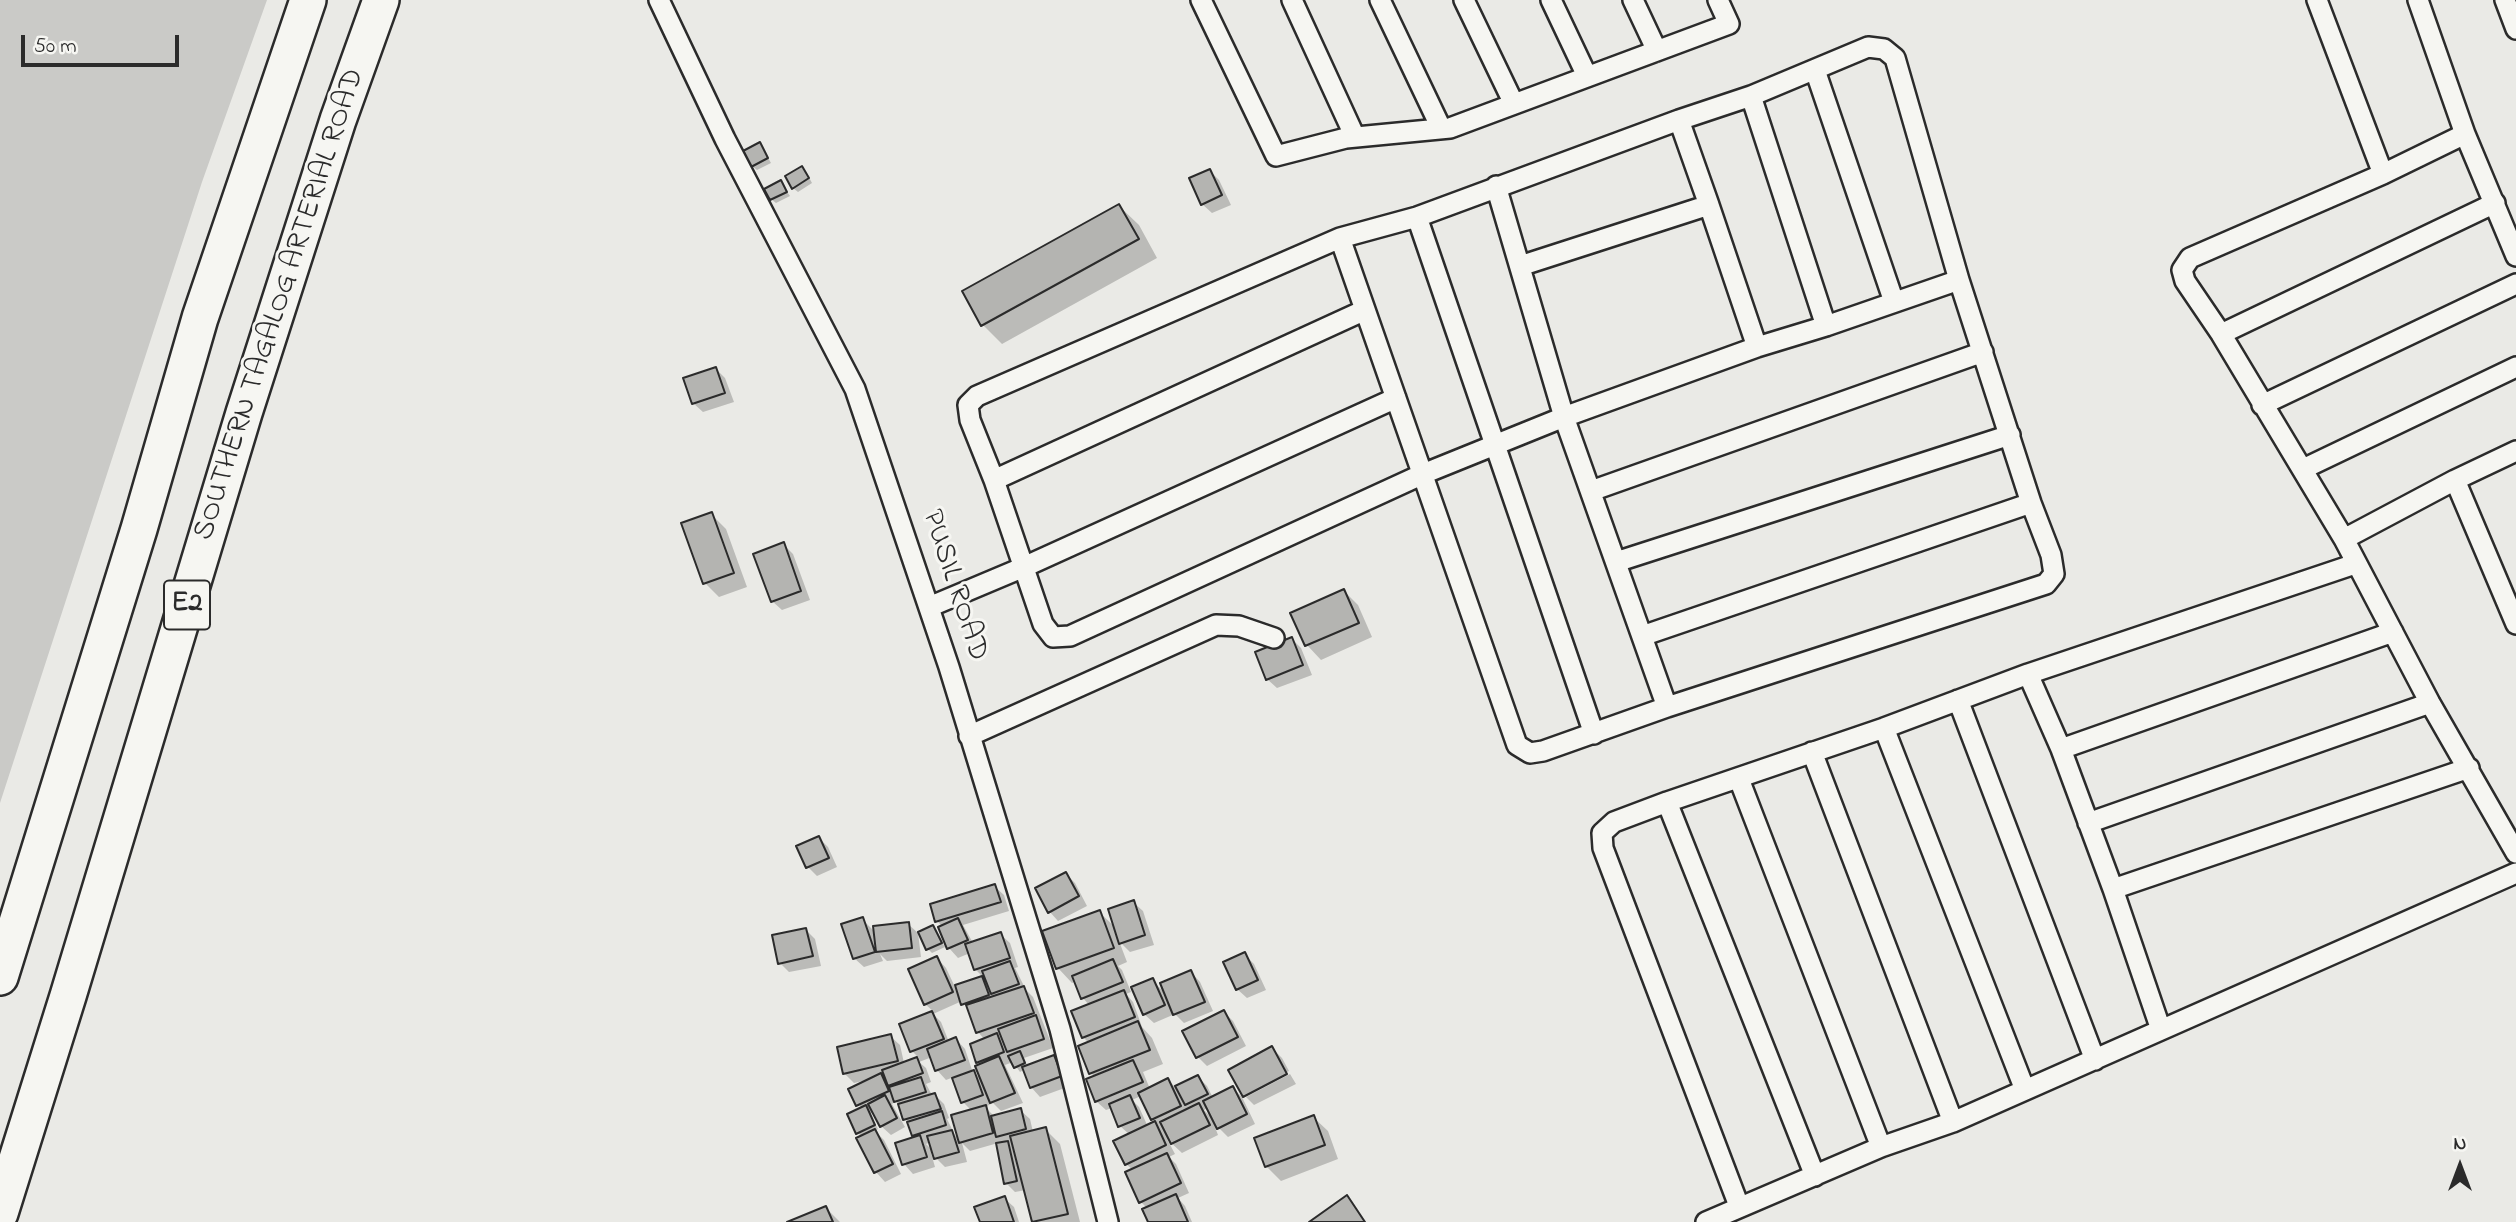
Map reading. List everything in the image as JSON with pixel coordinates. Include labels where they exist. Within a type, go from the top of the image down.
[{"type":"highway","name":"E2","points":[[0,977],[139,529],[200,318],[308,0]]},
{"type":"highway","name":"SOUTHERN TAGALOG ARTERIAL ROAD","points":[[0,1213],[244,413],[338,120],[381,0]]},
{"type":"street","name":"PUSIL ROAD","points":[[659,0],[725,139],[855,388],[929,607],[1060,1029],[1108,1222]]},
{"type":"street","points":[[1201,0],[1276,156],[1355,137],[1450,128],[1728,24],[1718,0]]},
{"type":"street","points":[[1292,0],[1355,137]]},
{"type":"street","points":[[1380,0],[1441,128]]},
{"type":"street","points":[[1464,0],[1514,104]]},
{"type":"street","points":[[1551,0],[1587,76]]},
{"type":"street","points":[[1633,0],[1657,51]]},
{"type":"street","points":[[2317,0],[2383,174]]},
{"type":"street","points":[[2417,0],[2465,134],[2516,256]]},
{"type":"street","points":[[2505,0],[2516,29]]},
{"type":"street","points":[[1340,237],[1423,474],[1517,746],[1530,753],[1543,751],[1667,707],[2046,584],[2054,574],[2051,555],[2031,503],[1959,280],[1895,58],[1884,49],[1868,47],[1751,96],[1496,186],[1417,217],[1340,237],[977,396],[968,405],[970,420],[994,480],[1043,624],[1053,637],[1070,636],[1423,474],[1564,417],[1757,347],[1959,280]]},
{"type":"street","points":[[1815,70],[1894,302]]},
{"type":"street","points":[[1751,96],[1826,326]]},
{"type":"street","points":[[1679,120],[1757,347]]},
{"type":"street","points":[[2465,134],[2383,174],[2190,258],[2182,270],[2185,281],[2221,334],[2344,539],[2430,702],[2516,853]]},
{"type":"street","points":[[1496,186],[1564,417],[1667,707]]},
{"type":"street","points":[[2221,334],[2495,203]]},
{"type":"street","points":[[1520,266],[1709,205]]},
{"type":"street","points":[[1417,217],[1594,734]]},
{"type":"street","points":[[2262,405],[2516,284]]},
{"type":"street","points":[[994,480],[1365,310]]},
{"type":"street","points":[[1591,491],[1983,352]]},
{"type":"street","points":[[2303,469],[2516,366]]},
{"type":"street","points":[[929,607],[1024,567],[1396,398]]},
{"type":"street","points":[[1616,562],[2010,435]]},
{"type":"street","points":[[2344,539],[2516,451]]},
{"type":"street","points":[[2455,480],[2516,624]]},
{"type":"street","points":[[1642,636],[2031,503]]},
{"type":"street","points":[[1740,1206],[1603,848],[1602,833],[1614,822],[1667,802],[1884,728],[2028,674],[2355,564]]},
{"type":"street","points":[[969,736],[1216,625],[1239,626],[1274,638]]},
{"type":"street","points":[[2061,749],[2393,632]]},
{"type":"street","points":[[2028,674],[2061,749],[2161,1030]]},
{"type":"street","points":[[1958,700],[2095,1060]]},
{"type":"street","points":[[2088,823],[2430,702]]},
{"type":"street","points":[[1884,728],[2025,1090]]},
{"type":"street","points":[[1812,752],[1953,1122]]},
{"type":"street","points":[[2113,889],[2469,768]]},
{"type":"street","points":[[1740,779],[1881,1147]]},
{"type":"street","points":[[1667,802],[1815,1176]]},
{"type":"street","points":[[1706,1222],[1881,1147],[1953,1122],[2516,873]]},
{"type":"shaded area","points":[[0,0],[267,0],[202,182],[0,803]]},
{"type":"building","points":[[760,142],[768,158],[751,167],[743,151]]},
{"type":"building","points":[[802,166],[809,178],[792,189],[785,176]]},
{"type":"building","points":[[1210,169],[1222,195],[1201,205],[1189,178]]},
{"type":"building","points":[[781,180],[787,192],[770,200],[764,189]]},
{"type":"building","points":[[1119,204],[1139,239],[981,326],[962,291]]},
{"type":"building","points":[[716,367],[725,393],[692,404],[683,378]]},
{"type":"building","points":[[712,512],[734,573],[703,584],[681,523]]},
{"type":"building","points":[[784,542],[801,591],[771,602],[753,554]]},
{"type":"building","points":[[1344,589],[1359,623],[1305,646],[1290,613]]},
{"type":"building","points":[[1292,637],[1303,665],[1266,680],[1255,652]]},
{"type":"building","points":[[819,836],[829,858],[806,868],[796,846]]},
{"type":"building","points":[[1066,872],[1079,896],[1048,913],[1035,888]]},
{"type":"building","points":[[995,884],[1001,902],[935,922],[930,904]]},
{"type":"building","points":[[1134,900],[1145,935],[1119,944],[1108,909]]},
{"type":"building","points":[[1100,910],[1114,948],[1056,969],[1042,931]]},
{"type":"building","points":[[863,917],[875,952],[853,959],[841,924]]},
{"type":"building","points":[[958,918],[968,940],[947,949],[938,927]]},
{"type":"building","points":[[909,922],[912,948],[876,952],[873,926]]},
{"type":"building","points":[[933,925],[942,943],[926,950],[918,932]]},
{"type":"building","points":[[806,928],[813,956],[778,964],[772,935]]},
{"type":"building","points":[[1001,932],[1010,958],[974,970],[965,944]]},
{"type":"building","points":[[1245,952],[1258,980],[1236,990],[1223,962]]},
{"type":"building","points":[[937,956],[953,992],[924,1005],[908,969]]},
{"type":"building","points":[[1113,959],[1123,982],[1081,999],[1072,976]]},
{"type":"building","points":[[1010,961],[1019,984],[991,994],[982,971]]},
{"type":"building","points":[[1191,970],[1205,1002],[1173,1015],[1160,983]]},
{"type":"building","points":[[982,976],[989,995],[961,1005],[955,985]]},
{"type":"building","points":[[1153,978],[1165,1005],[1143,1015],[1131,987]]},
{"type":"building","points":[[1024,986],[1034,1013],[976,1033],[966,1005]]},
{"type":"building","points":[[1124,990],[1135,1017],[1082,1038],[1071,1011]]},
{"type":"building","points":[[1224,1010],[1238,1037],[1196,1058],[1182,1031]]},
{"type":"building","points":[[932,1011],[944,1039],[910,1052],[899,1024]]},
{"type":"building","points":[[1036,1015],[1044,1039],[1007,1052],[998,1029]]},
{"type":"building","points":[[1138,1021],[1150,1050],[1089,1074],[1078,1046]]},
{"type":"building","points":[[997,1033],[1004,1052],[976,1063],[970,1044]]},
{"type":"building","points":[[891,1034],[898,1061],[843,1074],[837,1047]]},
{"type":"building","points":[[956,1037],[965,1060],[935,1071],[927,1049]]},
{"type":"building","points":[[1272,1046],[1287,1074],[1243,1097],[1228,1070]]},
{"type":"building","points":[[1020,1051],[1025,1063],[1014,1068],[1008,1056]]},
{"type":"building","points":[[1054,1055],[1062,1076],[1030,1088],[1022,1067]]},
{"type":"building","points":[[999,1056],[1015,1093],[990,1103],[975,1066]]},
{"type":"building","points":[[917,1057],[923,1073],[888,1086],[882,1070]]},
{"type":"building","points":[[1133,1060],[1143,1082],[1095,1102],[1086,1079]]},
{"type":"building","points":[[974,1070],[983,1095],[961,1103],[952,1078]]},
{"type":"building","points":[[881,1073],[889,1091],[856,1106],[848,1089]]},
{"type":"building","points":[[1198,1075],[1208,1094],[1185,1105],[1175,1086]]},
{"type":"building","points":[[921,1077],[926,1092],[894,1102],[889,1087]]},
{"type":"building","points":[[1168,1078],[1181,1106],[1151,1120],[1138,1093]]},
{"type":"building","points":[[1233,1086],[1247,1114],[1217,1129],[1203,1101]]},
{"type":"building","points":[[935,1093],[941,1109],[903,1120],[898,1104]]},
{"type":"building","points":[[885,1095],[897,1118],[880,1127],[868,1104]]},
{"type":"building","points":[[1130,1095],[1140,1118],[1118,1127],[1109,1104]]},
{"type":"building","points":[[1199,1103],[1210,1125],[1171,1144],[1160,1122]]},
{"type":"building","points":[[866,1105],[875,1125],[856,1134],[847,1114]]},
{"type":"building","points":[[986,1105],[993,1133],[959,1143],[951,1115]]},
{"type":"building","points":[[1021,1108],[1026,1129],[996,1137],[991,1116]]},
{"type":"building","points":[[942,1111],[946,1125],[912,1136],[907,1122]]},
{"type":"building","points":[[1314,1115],[1325,1145],[1265,1167],[1254,1138]]},
{"type":"building","points":[[1155,1121],[1166,1145],[1125,1165],[1113,1141]]},
{"type":"building","points":[[1046,1127],[1068,1214],[1032,1222],[1010,1136]]},
{"type":"building","points":[[875,1129],[893,1164],[874,1173],[856,1138]]},
{"type":"building","points":[[952,1130],[959,1152],[934,1159],[927,1136]]},
{"type":"building","points":[[920,1135],[927,1157],[902,1165],[895,1143]]},
{"type":"building","points":[[1008,1141],[1017,1181],[1004,1184],[996,1143]]},
{"type":"building","points":[[1167,1153],[1181,1183],[1139,1203],[1125,1172]]},
{"type":"building","points":[[1176,1194],[1188,1222],[1148,1222],[1142,1209]]},
{"type":"building","points":[[1347,1195],[1365,1222],[1309,1222]]},
{"type":"building","points":[[1005,1196],[1014,1222],[980,1222],[974,1207]]},
{"type":"building","points":[[826,1206],[833,1222],[787,1222]]}]
